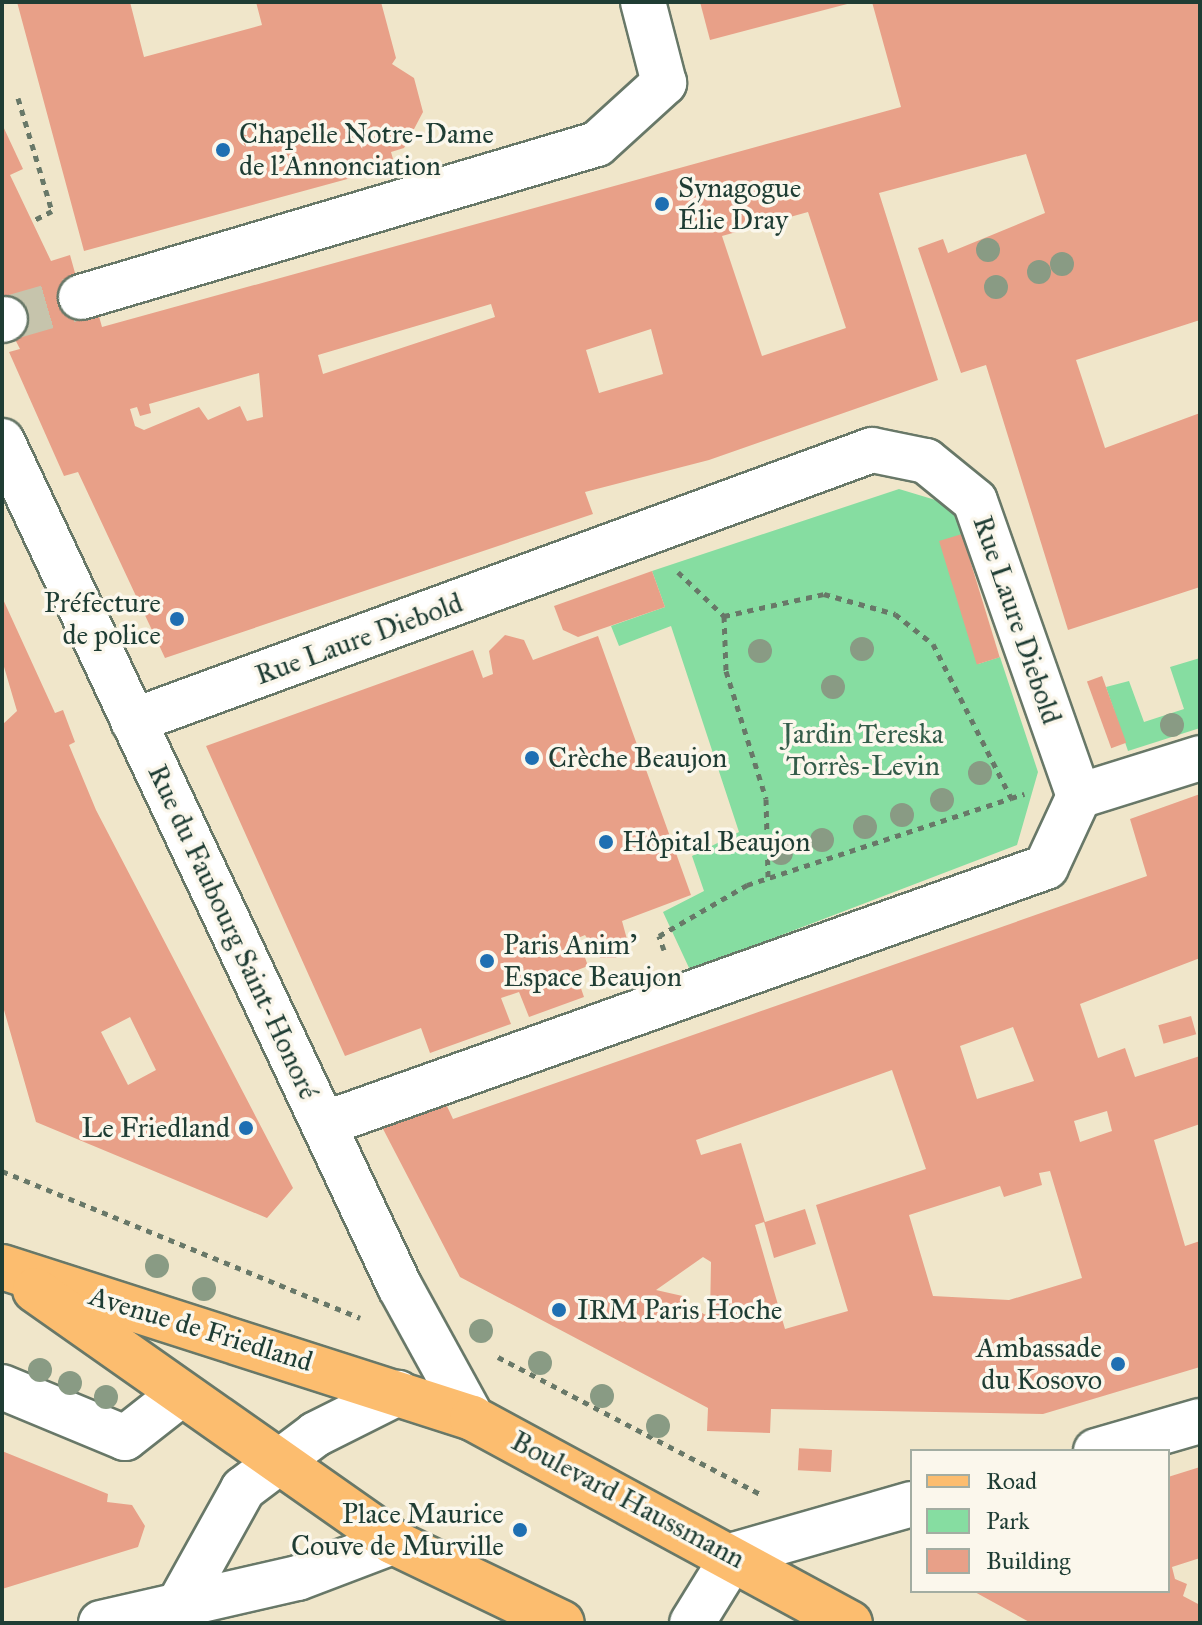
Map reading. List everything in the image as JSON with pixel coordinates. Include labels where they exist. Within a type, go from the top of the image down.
[{"type":"main road","name":"Avenue de Friedland","points":[[3,1261],[398,1393]]},
{"type":"main road","name":"Avenue de Friedland","points":[[3,1261],[274,1463]]},
{"type":"main road","name":"Boulevard Haussmann","points":[[398,1393],[472,1418],[734,1555],[850,1623]]},
{"type":"main road","points":[[274,1463],[393,1542],[562,1623]]},
{"type":"street","points":[[81,297],[597,144],[664,83],[643,2]]},
{"type":"street","name":"Rue du Faubourg Saint-Honoré","points":[[2,441],[324,1124],[472,1418]]},
{"type":"street","name":"Rue Laure Diebold","points":[[133,721],[872,450],[926,461],[975,501],[1058,793]]},
{"type":"street","points":[[324,1124],[1046,867],[1058,793],[1200,758]]},
{"type":"street","points":[[2,1387],[125,1438],[181,1394]]},
{"type":"street","points":[[178,1606],[243,1489],[274,1463],[398,1393]]},
{"type":"street","points":[[1103,1449],[1200,1421]]},
{"type":"street","points":[[692,1623],[734,1555],[910,1505]]},
{"type":"street","points":[[114,1621],[298,1578],[393,1542]]},
{"type":"path","points":[[18,98],[52,211],[32,221]]},
{"type":"path","points":[[671,564],[724,616],[726,671],[766,799],[768,877]]},
{"type":"path","points":[[724,616],[824,594],[895,614],[933,644],[1011,798]]},
{"type":"path","points":[[682,997],[659,936],[768,877],[1011,798],[1058,793]]},
{"type":"path","name":"Avenue de Friedland","points":[[2,1171],[350,1315]]},
{"type":"path","points":[[493,1354],[699,1462]]},
{"type":"green space","name":"Jardin Tereska Torrès-Levin","points":[[899,489],[952,505],[962,534],[978,664],[1000,657],[1038,772],[1017,845],[690,970],[663,912],[704,891],[692,856],[739,832],[671,626],[619,646],[611,626],[665,607],[652,571]]},
{"type":"green space","points":[[1200,658],[1200,728],[1128,751],[1106,687],[1129,681],[1144,722],[1184,709],[1170,667]]},
{"type":"building","points":[[17,2],[130,2],[144,57],[262,25],[256,2],[381,2],[396,58],[392,64],[414,78],[423,112],[404,148],[391,152],[395,166],[84,251]]},
{"type":"building","points":[[700,2],[851,2],[851,3],[710,40]]},
{"type":"building","points":[[872,2],[1200,2],[1200,320],[1076,360],[1105,448],[1200,413],[1200,587],[1068,630],[986,365],[961,373],[918,248],[943,239],[948,253],[1045,213],[1026,154],[879,193],[938,380],[709,460],[585,492],[593,514],[165,658],[78,472],[64,476],[9,352],[20,349],[2,314],[2,124],[23,169],[10,175],[51,261],[70,255],[82,298],[93,295],[102,327],[901,107]],"holes":[[[808,212],[846,328],[762,356],[722,236]],[[491,304],[495,317],[323,374],[318,355]],[[651,329],[663,374],[599,393],[586,350]],[[259,373],[263,417],[247,421],[240,406],[208,420],[199,407],[144,430],[135,426],[130,409],[137,407],[140,416],[151,413],[149,404]]]},
{"type":"building","points":[[962,534],[1000,657],[977,664],[939,541]]},
{"type":"building","points":[[652,571],[665,607],[578,637],[563,630],[554,606]]},
{"type":"building","points":[[2,597],[55,713],[63,710],[75,742],[69,745],[96,810],[293,1188],[267,1218],[36,1122],[2,1003],[2,725],[17,711],[2,660]],"holes":[[[130,1017],[156,1070],[128,1085],[101,1032]]]},
{"type":"building","name":"Hôpital Beaujon","points":[[505,635],[524,640],[533,660],[598,636],[691,895],[622,921],[628,943],[616,958],[600,958],[585,935],[578,938],[588,966],[575,971],[584,997],[529,1017],[519,992],[501,998],[511,1024],[430,1053],[421,1028],[345,1056],[206,746],[473,650],[483,678],[493,674],[489,651]]},
{"type":"building","points":[[1102,676],[1126,743],[1111,748],[1087,681]]},
{"type":"building","points":[[1200,794],[1200,958],[1080,1004],[1098,1058],[1125,1048],[1135,1077],[1200,1056],[1200,1124],[1154,1140],[1185,1246],[1200,1241],[1200,1367],[1043,1414],[771,1409],[770,1433],[707,1431],[708,1408],[460,1277],[382,1127],[446,1104],[453,1119],[1147,876],[1130,819]],"holes":[[[1013,1027],[1034,1081],[977,1099],[960,1046]],[[892,1070],[926,1169],[816,1205],[848,1311],[785,1329],[755,1225],[764,1222],[774,1258],[816,1244],[805,1209],[765,1222],[741,1143],[701,1155],[696,1140]],[[1107,1111],[1112,1131],[1080,1142],[1074,1121]],[[1050,1171],[1082,1278],[1009,1300],[933,1296],[909,1215],[1000,1186],[1004,1197],[1042,1185],[1039,1173]],[[703,1257],[711,1262],[710,1317],[684,1304],[687,1297],[656,1290]]]},
{"type":"building","points":[[1191,1016],[1196,1034],[1164,1044],[1158,1025]]},
{"type":"building","points":[[799,1448],[832,1450],[831,1472],[798,1470]]},
{"type":"building","points":[[2,1451],[108,1494],[107,1502],[132,1505],[145,1526],[138,1547],[2,1589]]},
{"type":"building","points":[[1200,1467],[1200,1558],[1172,1567],[1175,1579],[1187,1584],[1183,1596],[1200,1605],[1200,1623],[1031,1623],[977,1593],[1170,1593],[1170,1476]]},
{"type":"tunnel","points":[[5,319],[81,297]]},
{"type":"place","name":"Chapelle Notre-Dame de l'Annonciation","points":[[223,150]]},
{"type":"place","name":"Synagogue Élie Dray","points":[[662,204]]},
{"type":"place","name":"Préfecture de police","points":[[177,619]]},
{"type":"place","name":"Crèche Beaujon","points":[[532,758]]},
{"type":"place","name":"Hôpital Beaujon","points":[[606,842]]},
{"type":"place","name":"Paris Anim' Espace Beaujon","points":[[487,961]]},
{"type":"place","name":"Le Friedland","points":[[246,1128]]},
{"type":"place","name":"IRM Paris Hoche","points":[[559,1310]]},
{"type":"place","name":"Ambassade du Kosovo","points":[[1118,1364]]},
{"type":"place","name":"Place Maurice Couve de Murville","points":[[520,1530]]}]
